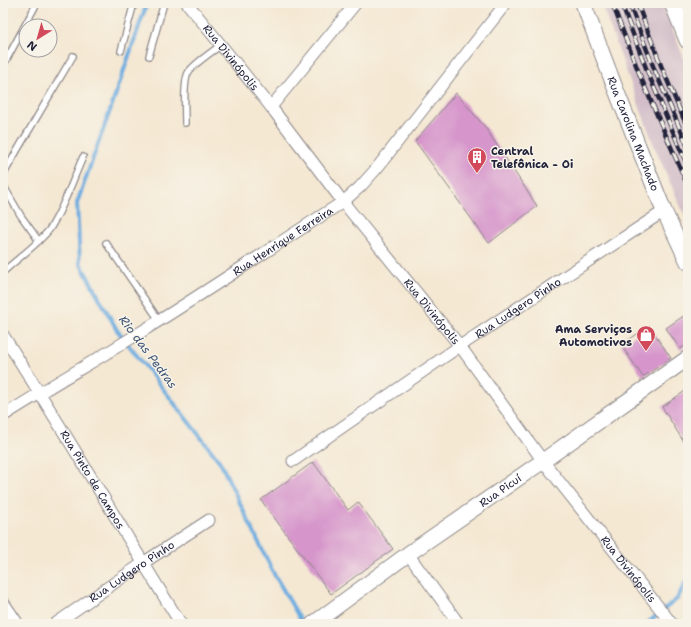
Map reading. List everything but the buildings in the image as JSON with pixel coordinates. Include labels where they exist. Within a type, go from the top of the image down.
[{"type":"main road","points":[[673,3],[688,40]]},
{"type":"street","name":"Rua Divinópolis","points":[[187,3],[271,107],[343,202],[460,346],[543,461],[672,624]]},
{"type":"street","points":[[271,107],[356,3]]},
{"type":"street","name":"Rua Henrique Ferreira","points":[[3,416],[113,350],[343,202],[360,187],[377,168],[506,3]]},
{"type":"street","name":"Rua Carolina Machado","points":[[583,3],[664,211],[688,262]]},
{"type":"street","name":"Rua Ludgero Pinho","points":[[294,461],[460,346],[664,211]]},
{"type":"street","name":"Rua Pinto de Campos","points":[[3,335],[181,624]]},
{"type":"street","name":"Rua Picuí","points":[[315,622],[408,554],[543,461],[688,358]]},
{"type":"street","name":"Rua Ludgero Pinho","points":[[55,624],[143,563],[209,520]]},
{"type":"street","points":[[408,554],[459,624]]},
{"type":"street","points":[[3,602],[18,624]]},
{"type":"lane","points":[[3,66],[36,3]]},
{"type":"lane","points":[[121,51],[134,3]]},
{"type":"lane","points":[[149,56],[164,3]]},
{"type":"lane","points":[[184,123],[185,91],[188,74],[192,68],[221,45]]},
{"type":"lane","points":[[38,241],[7,192],[3,184],[3,179],[5,172],[18,149],[73,56]]},
{"type":"lane","points":[[3,272],[38,241],[50,228],[59,214],[83,156]]},
{"type":"lane","points":[[106,243],[159,320]]},
{"type":"shaded area","points":[[601,3],[662,3],[688,69],[688,223],[655,148]]},
{"type":"waterway","name":"Rio das Pedras","points":[[147,3],[77,203],[80,263],[117,330],[220,462],[274,574],[303,624]]},
{"type":"waterway","points":[[646,624],[677,599],[688,578]]},
{"type":"railway","points":[[612,3],[641,78],[688,186]]},
{"type":"railway","points":[[621,3],[648,73],[688,167]]},
{"type":"railway","points":[[629,3],[655,71],[688,147]]},
{"type":"railway","points":[[637,3],[662,68],[688,129]]},
{"type":"place","name":"Central Telefônica - Oi","points":[[477,174]]},
{"type":"place","name":"Ama Serviços Automotivos","points":[[646,352]]}]
